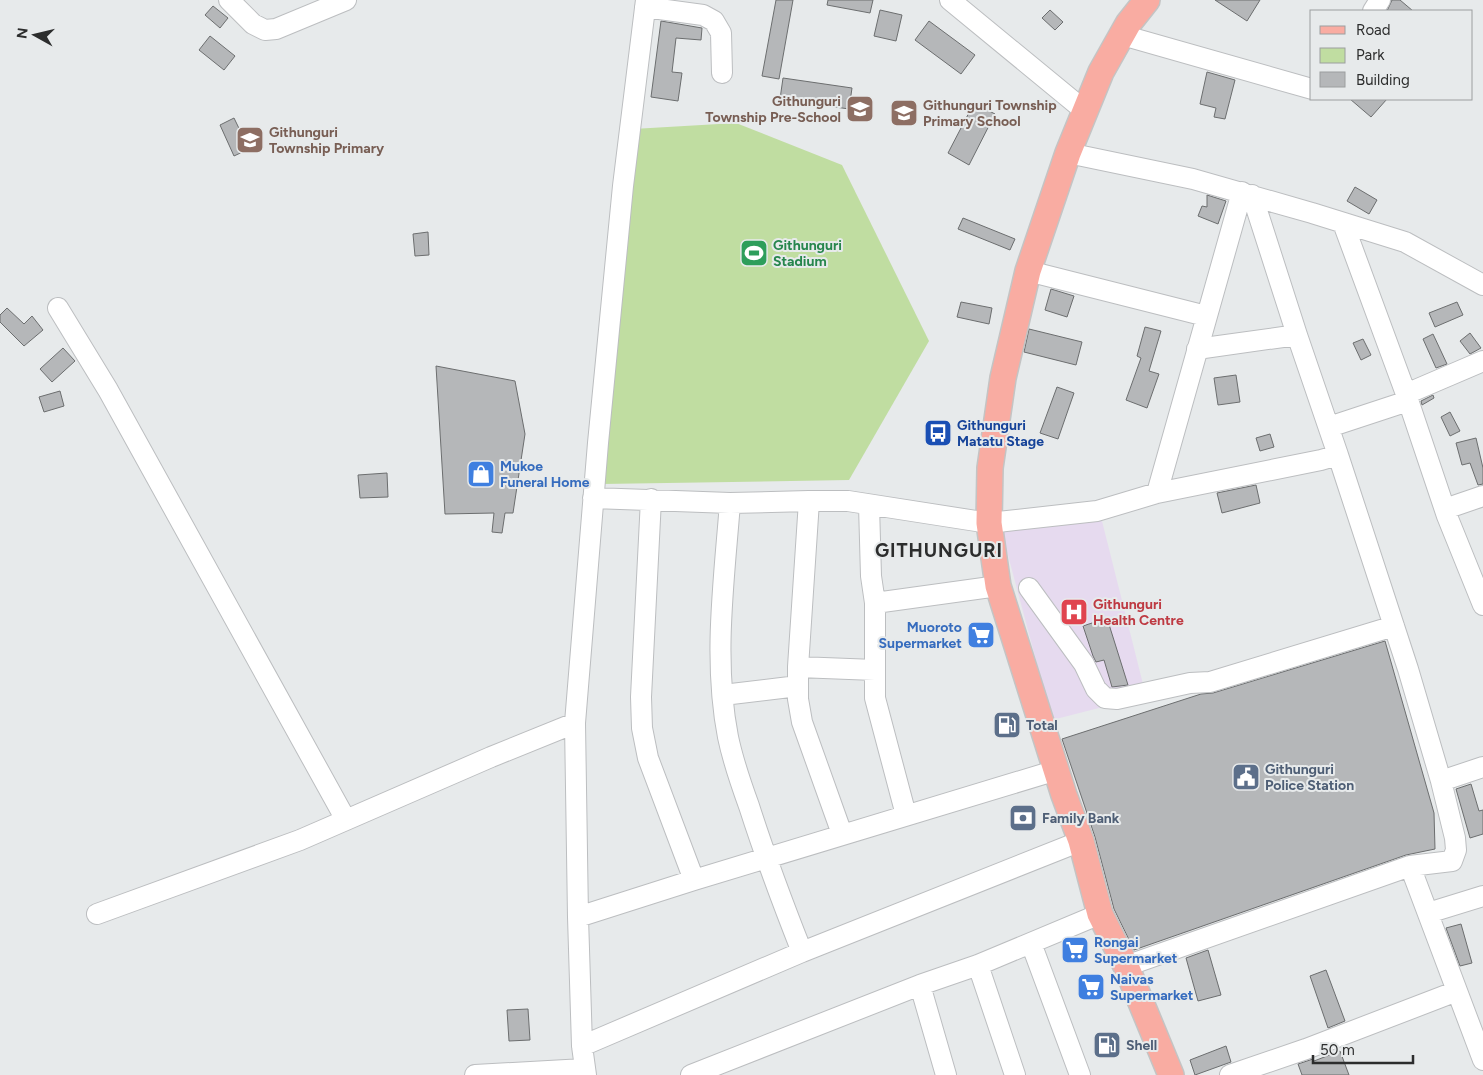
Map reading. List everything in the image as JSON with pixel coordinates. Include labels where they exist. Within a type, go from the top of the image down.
[{"type":"main road","points":[[1147,0],[1128,24],[1101,72],[1068,153],[1028,271],[1003,378],[990,468],[989,523],[998,586],[1081,841],[1100,914],[1126,966],[1171,1075]]},
{"type":"street","points":[[229,0],[254,24],[265,30],[276,29],[346,0]]},
{"type":"street","points":[[950,0],[1085,111]]},
{"type":"street","points":[[475,1075],[585,1072],[582,1046],[578,917],[575,723],[593,498],[623,186],[645,3],[703,15],[714,21],[721,33],[722,73]]},
{"type":"street","points":[[1122,35],[1310,88]]},
{"type":"street","points":[[1068,153],[1193,179],[1312,212],[1405,242],[1483,285]]},
{"type":"street","points":[[1157,493],[1206,316],[1247,194]]},
{"type":"street","points":[[1126,966],[1410,866],[1452,861],[1456,850],[1455,838],[1441,781],[1394,626],[1329,427],[1247,194]]},
{"type":"street","points":[[1343,223],[1407,397],[1445,509],[1483,605]]},
{"type":"street","points":[[1028,271],[1206,316]]},
{"type":"street","points":[[58,308],[108,390],[346,820]]},
{"type":"street","points":[[1197,349],[1297,335]]},
{"type":"street","points":[[1329,427],[1407,397],[1483,361]]},
{"type":"street","points":[[593,498],[730,503],[848,501],[989,523],[1097,511],[1157,493],[1338,455]]},
{"type":"street","points":[[1445,509],[1483,496]]},
{"type":"street","points":[[652,499],[641,697],[642,728],[648,758],[694,880]]},
{"type":"street","points":[[809,501],[798,676],[802,722],[842,834]]},
{"type":"street","points":[[730,503],[720,634],[723,695],[728,737],[738,775],[766,858],[802,952]]},
{"type":"street","points":[[869,505],[871,576],[875,603],[875,698],[906,816]]},
{"type":"street","points":[[875,603],[998,586]]},
{"type":"street","points":[[1029,588],[1084,664],[1096,688],[1105,698],[1117,699],[1190,683],[1210,682],[1394,626]]},
{"type":"street","points":[[723,695],[798,676],[875,670]]},
{"type":"street","points":[[98,914],[300,840],[491,756],[575,723]]},
{"type":"street","points":[[1441,781],[1483,767]]},
{"type":"street","points":[[578,917],[842,834],[1057,770]]},
{"type":"street","points":[[582,1046],[802,952],[1081,841]]},
{"type":"street","points":[[1410,866],[1457,991],[1477,1026],[1483,1060]]},
{"type":"street","points":[[1428,913],[1483,896]]},
{"type":"street","points":[[691,1075],[920,985],[978,965],[1100,914]]},
{"type":"street","points":[[1031,943],[1080,1075]]},
{"type":"street","points":[[978,965],[1016,1075]]},
{"type":"street","points":[[920,985],[946,1075]]},
{"type":"street","points":[[1230,1075],[1306,1049],[1457,991]]},
{"type":"shaded area","name":"Githunguri Health Centre","points":[[1102,521],[1146,696],[1052,720],[1001,529]]},
{"type":"green space","name":"Githunguri Stadium","points":[[736,123],[842,165],[929,341],[849,480],[602,484],[633,129]]},
{"type":"building","points":[[776,0],[793,0],[779,79],[762,76]]},
{"type":"building","points":[[828,0],[873,0],[870,13],[827,5]]},
{"type":"building","points":[[1215,0],[1260,0],[1247,21]]},
{"type":"building","points":[[1392,0],[1400,0],[1412,10],[1387,10]]},
{"type":"building","points":[[213,6],[228,18],[220,28],[205,15]]},
{"type":"building","points":[[880,10],[902,15],[896,41],[874,36]]},
{"type":"building","points":[[1050,10],[1063,22],[1055,30],[1042,18]]},
{"type":"building","points":[[661,21],[702,28],[701,40],[676,38],[672,72],[682,73],[678,101],[651,97]]},
{"type":"building","points":[[929,21],[975,55],[961,74],[915,40]]},
{"type":"building","points":[[210,36],[235,56],[224,70],[199,50]]},
{"type":"building","points":[[1207,72],[1235,80],[1225,119],[1214,117],[1216,108],[1200,104]]},
{"type":"building","points":[[783,78],[852,88],[849,109],[780,99]]},
{"type":"building","points":[[1351,100],[1386,100],[1371,117]]},
{"type":"building","points":[[974,103],[995,114],[969,165],[948,153]]},
{"type":"building","points":[[234,118],[249,149],[234,156],[220,125]]},
{"type":"building","points":[[1355,187],[1377,200],[1369,214],[1347,201]]},
{"type":"building","points":[[1207,195],[1226,201],[1218,224],[1198,216],[1202,206],[1207,207]]},
{"type":"building","points":[[963,218],[1015,239],[1010,250],[958,229]]},
{"type":"building","points":[[428,232],[429,255],[415,256],[413,234]]},
{"type":"building","points":[[1051,289],[1074,296],[1067,317],[1045,310]]},
{"type":"building","points":[[961,302],[992,308],[989,324],[957,317]]},
{"type":"building","points":[[1457,302],[1463,315],[1435,327],[1429,313]]},
{"type":"building","points":[[7,308],[24,324],[32,316],[43,330],[24,346],[0,322],[0,315]]},
{"type":"building","points":[[1145,327],[1161,331],[1149,371],[1159,374],[1147,408],[1126,400],[1141,358],[1137,356]]},
{"type":"building","points":[[1029,329],[1082,342],[1076,365],[1024,352]]},
{"type":"building","points":[[1470,333],[1481,348],[1470,354],[1460,341]]},
{"type":"building","points":[[1433,334],[1447,364],[1436,368],[1423,339]]},
{"type":"building","points":[[1363,339],[1371,355],[1361,360],[1353,343]]},
{"type":"building","points":[[63,348],[75,361],[52,382],[40,369]]},
{"type":"building","name":"Mukoe Funeral Home","points":[[436,366],[515,381],[525,434],[513,513],[505,513],[502,533],[492,532],[494,513],[445,514]]},
{"type":"building","points":[[1236,375],[1240,402],[1218,405],[1214,378]]},
{"type":"building","points":[[1057,387],[1074,393],[1058,439],[1040,433]]},
{"type":"building","points":[[60,391],[64,406],[44,412],[39,397]]},
{"type":"building","points":[[1433,395],[1434,398],[1422,405],[1421,401]]},
{"type":"building","points":[[1450,412],[1460,431],[1450,436],[1441,417]]},
{"type":"building","points":[[1270,434],[1274,447],[1260,451],[1256,438]]},
{"type":"building","points":[[1476,438],[1483,468],[1483,484],[1478,485],[1470,463],[1462,465],[1456,443]]},
{"type":"building","points":[[387,473],[388,497],[360,498],[358,475]]},
{"type":"building","points":[[1256,485],[1260,503],[1222,513],[1217,493]]},
{"type":"building","points":[[1107,618],[1128,685],[1112,687],[1104,660],[1096,662],[1083,626]]},
{"type":"building","name":"Githunguri Police Station","points":[[1385,641],[1434,813],[1435,849],[1406,855],[1134,950],[1114,909],[1095,837],[1062,739],[1201,694],[1213,693]]},
{"type":"building","points":[[1471,784],[1479,811],[1483,810],[1483,834],[1470,838],[1456,789]]},
{"type":"building","points":[[1461,924],[1472,963],[1460,966],[1446,928]]},
{"type":"building","points":[[1208,950],[1221,995],[1198,1001],[1186,958]]},
{"type":"building","points":[[1326,970],[1345,1021],[1328,1028],[1310,976]]},
{"type":"building","points":[[528,1009],[530,1040],[509,1041],[507,1010]]},
{"type":"building","points":[[1226,1046],[1231,1062],[1195,1075],[1190,1060]]},
{"type":"building","points":[[1340,1051],[1349,1075],[1302,1075],[1298,1064],[1313,1059],[1314,1061]]},
{"type":"place","name":"Githunguri Township Pre-School","points":[[860,109]]},
{"type":"place","name":"Githunguri Township Primary School","points":[[904,113]]},
{"type":"place","name":"Githunguri Township Primary","points":[[250,140]]},
{"type":"place","name":"Githunguri Stadium","points":[[754,253]]},
{"type":"place","name":"Githunguri Matatu Stage","points":[[938,433]]},
{"type":"place","name":"Mukoe Funeral Home","points":[[481,474]]},
{"type":"place","name":"Githunguri Health Centre","points":[[1074,612]]},
{"type":"place","name":"Muoroto Supermarket","points":[[981,635]]},
{"type":"place","name":"Total","points":[[1007,725]]},
{"type":"place","name":"Githunguri Police Station","points":[[1246,777]]},
{"type":"place","name":"Family Bank","points":[[1023,818]]},
{"type":"place","name":"Rongai Supermarket","points":[[1075,950]]},
{"type":"place","name":"Naivas Supermarket","points":[[1091,987]]},
{"type":"place","name":"Shell","points":[[1107,1045]]},
{"type":"district","name":"GITHUNGURI","points":[[939,550]]}]
